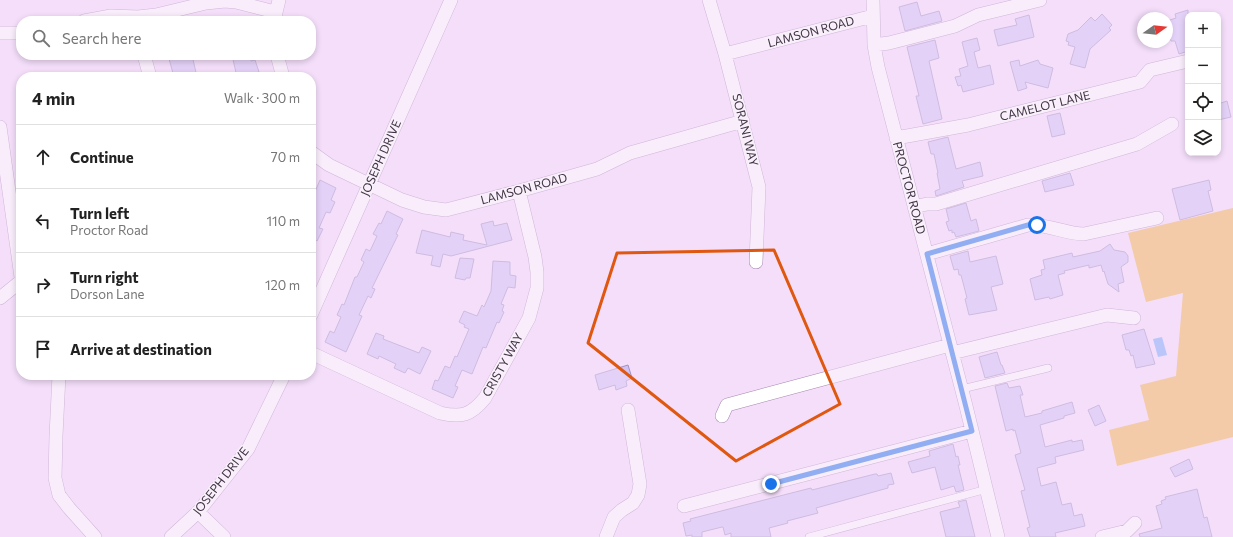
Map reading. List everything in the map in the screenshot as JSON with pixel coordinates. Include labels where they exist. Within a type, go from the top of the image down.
[{"type":"street","name":"JOSEPH DRIVE","points":[[316,304],[450,0]]},
{"type":"street","name":"SORANI WAY","points":[[709,0],[743,121],[759,187],[756,262]]},
{"type":"street","name":"PROCTOR ROAD","points":[[873,0],[874,45],[878,67],[962,389],[998,537]]},
{"type":"street","points":[[874,45],[889,43],[947,28],[978,16],[1040,0]]},
{"type":"street","points":[[156,16],[225,1],[276,11]]},
{"type":"street","name":"LAMSON ROAD","points":[[725,54],[873,16]]},
{"type":"street","points":[[0,33],[16,33]]},
{"type":"street","points":[[145,60],[149,72]]},
{"type":"street","points":[[278,60],[282,72]]},
{"type":"street","name":"CAMELOT LANE","points":[[896,138],[968,125],[1140,82],[1150,70],[1185,62]]},
{"type":"street","name":"LAMSON ROAD","points":[[316,156],[328,165],[402,200],[440,210],[458,208],[519,192],[597,169],[630,152],[743,121]]},
{"type":"street","points":[[914,207],[926,204],[936,204],[1138,144],[1172,124]]},
{"type":"street","points":[[0,127],[2,153],[16,244]]},
{"type":"street","name":"CRISTY WAY","points":[[316,355],[440,413],[455,416],[476,410],[485,398],[529,318],[537,288],[535,257],[519,192]]},
{"type":"street","points":[[927,254],[1028,225],[1046,226],[1076,234],[1084,234],[1157,218]]},
{"type":"street","points":[[0,298],[16,284]]},
{"type":"street","points":[[722,416],[727,405],[951,349],[1107,315],[1134,318]]},
{"type":"street","points":[[59,380],[55,478],[59,495],[95,537]]},
{"type":"street","name":"JOSEPH DRIVE","points":[[171,537],[198,512],[248,449],[282,380]]},
{"type":"street","points":[[606,537],[614,517],[633,503],[638,495],[640,484],[628,410]]},
{"type":"street","points":[[684,506],[972,431]]},
{"type":"street","points":[[198,512],[224,537]]},
{"type":"street","points":[[1102,537],[1127,531],[1135,523]]},
{"type":"lane","points":[[962,389],[1048,368]]},
{"type":"lane","points":[[809,537],[987,489]]},
{"type":"highlighted area","points":[[774,250],[840,404],[736,461],[588,343],[617,253]]},
{"type":"shaded area","points":[[1233,208],[1233,437],[1117,466],[1109,430],[1149,420],[1140,385],[1176,376],[1183,293],[1146,302],[1128,233]]},
{"type":"water","points":[[1162,337],[1167,355],[1158,357],[1153,339]]},
{"type":"building","points":[[917,2],[921,16],[939,11],[942,21],[905,31],[899,7]]},
{"type":"building","points":[[1188,10],[1188,12],[1185,12],[1185,52],[1179,54],[1175,41],[1173,41],[1173,19],[1176,18],[1175,14]]},
{"type":"building","points":[[1102,14],[1112,25],[1109,28],[1111,30],[1090,49],[1085,68],[1070,64],[1075,47],[1068,45],[1069,42],[1066,41],[1068,34],[1078,30],[1091,17],[1095,21]]},
{"type":"building","points":[[1029,15],[1034,37],[998,46],[994,30],[1017,25],[1015,19]]},
{"type":"building","points":[[977,38],[980,50],[974,52],[978,68],[990,65],[994,84],[963,92],[961,85],[958,86],[955,77],[961,76],[959,69],[968,66],[962,42]]},
{"type":"building","points":[[935,40],[939,58],[929,61],[942,119],[923,124],[916,96],[919,96],[907,47]]},
{"type":"building","points":[[169,60],[193,60],[196,72],[173,72]]},
{"type":"building","points":[[233,60],[255,60],[259,72],[236,72]]},
{"type":"building","points":[[1019,60],[1020,66],[1038,60],[1040,64],[1053,68],[1048,88],[1025,82],[1027,88],[1018,91],[1010,62]]},
{"type":"building","points":[[1227,101],[1231,117],[1221,119],[1221,103]]},
{"type":"building","points":[[1060,113],[1065,134],[1052,137],[1047,116]]},
{"type":"building","points":[[948,137],[956,169],[980,162],[983,176],[962,181],[964,187],[936,196],[935,191],[940,189],[938,173],[934,154],[931,154],[928,142]]},
{"type":"building","points":[[1070,173],[1074,185],[1045,192],[1042,181]]},
{"type":"building","points":[[320,180],[336,188],[331,200],[335,202],[330,213],[326,212],[319,228],[323,229],[317,241],[316,240],[316,189]]},
{"type":"building","points":[[1209,180],[1211,190],[1208,191],[1213,211],[1180,220],[1172,189]]},
{"type":"building","points":[[966,203],[971,221],[976,219],[979,231],[956,237],[954,232],[952,233],[952,230],[949,231],[946,222],[949,221],[946,209]]},
{"type":"building","points":[[387,211],[403,219],[396,234],[398,235],[372,288],[375,289],[371,298],[368,296],[359,315],[362,316],[346,352],[325,342],[330,331],[334,333],[341,317],[337,315],[342,304],[344,305],[355,277],[357,277],[364,262],[361,260],[366,249],[370,251],[377,236],[373,234],[379,223],[381,224]]},
{"type":"building","points":[[493,221],[494,226],[507,223],[512,240],[451,256],[443,254],[440,267],[431,265],[433,256],[416,253],[422,230],[450,237],[451,232],[464,235],[463,240],[487,245],[481,224]]},
{"type":"building","points":[[1110,244],[1114,250],[1125,252],[1128,256],[1128,262],[1121,267],[1124,282],[1118,284],[1119,292],[1108,284],[1101,265],[1089,268],[1089,265],[1064,271],[1065,273],[1058,275],[1063,295],[1050,299],[1049,297],[1035,300],[1030,279],[1042,275],[1041,270],[1045,269],[1043,260],[1072,253],[1073,257],[1100,251]]},
{"type":"building","points":[[968,251],[970,262],[996,256],[1003,284],[991,287],[997,310],[969,315],[965,299],[967,298],[961,275],[959,275],[958,269],[954,270],[950,256]]},
{"type":"building","points":[[460,258],[474,259],[470,278],[466,278],[465,280],[455,278]]},
{"type":"building","points":[[493,261],[510,262],[510,275],[516,276],[515,288],[508,287],[501,304],[504,305],[502,311],[504,312],[499,323],[497,322],[486,348],[483,347],[472,374],[462,370],[455,386],[458,387],[453,398],[432,389],[435,380],[438,381],[445,366],[450,368],[455,356],[457,357],[469,329],[464,327],[465,325],[459,322],[464,311],[477,316],[482,305],[484,307],[491,291]]},
{"type":"building","points":[[1144,329],[1155,364],[1136,368],[1133,355],[1131,356],[1129,350],[1126,350],[1122,335]]},
{"type":"building","points":[[376,333],[384,336],[383,339],[419,353],[422,347],[431,351],[420,374],[408,368],[405,373],[394,368],[396,364],[379,356],[378,359],[367,354]]},
{"type":"building","points":[[997,352],[1005,373],[985,378],[979,357]]},
{"type":"building","points":[[628,365],[632,378],[626,381],[627,386],[616,390],[615,385],[599,390],[595,375]]},
{"type":"building","points":[[1007,383],[1009,388],[1020,386],[1023,395],[1020,395],[1025,417],[1042,413],[1042,411],[1072,402],[1075,413],[1040,425],[1045,447],[1072,440],[1072,442],[1082,440],[1084,450],[1055,457],[1056,463],[1037,468],[1041,486],[1056,482],[1062,505],[1071,503],[1074,516],[1082,514],[1085,526],[1055,533],[1056,537],[1030,537],[1027,528],[1030,527],[1021,491],[1025,490],[1015,455],[1021,453],[1015,430],[1013,431],[1013,429],[1006,431],[995,386]]},
{"type":"building","points":[[1099,405],[1106,421],[1095,426],[1088,410]]},
{"type":"building","points":[[953,444],[956,457],[958,456],[960,465],[958,465],[964,490],[956,492],[954,486],[941,490],[935,467],[912,473],[908,462],[930,456],[929,451]]},
{"type":"building","points":[[1189,459],[1193,469],[1175,477],[1170,468]]},
{"type":"building","points":[[891,473],[894,484],[888,485],[888,488],[816,508],[818,513],[787,521],[788,523],[769,528],[771,537],[731,537],[731,533],[725,535],[723,527],[702,532],[702,537],[692,537],[692,535],[686,536],[683,523],[691,521],[690,519],[811,488],[812,490],[875,474],[878,476]]},
{"type":"building","points":[[1197,489],[1204,518],[1207,517],[1212,537],[1140,537],[1139,534],[1162,528],[1156,506],[1162,504],[1161,501],[1166,499],[1165,497]]},
{"type":"building","points":[[966,500],[975,537],[946,537],[940,512],[960,507],[958,502]]},
{"type":"route","points":[[771,484],[972,431],[927,254],[1028,225],[1037,225]]}]
